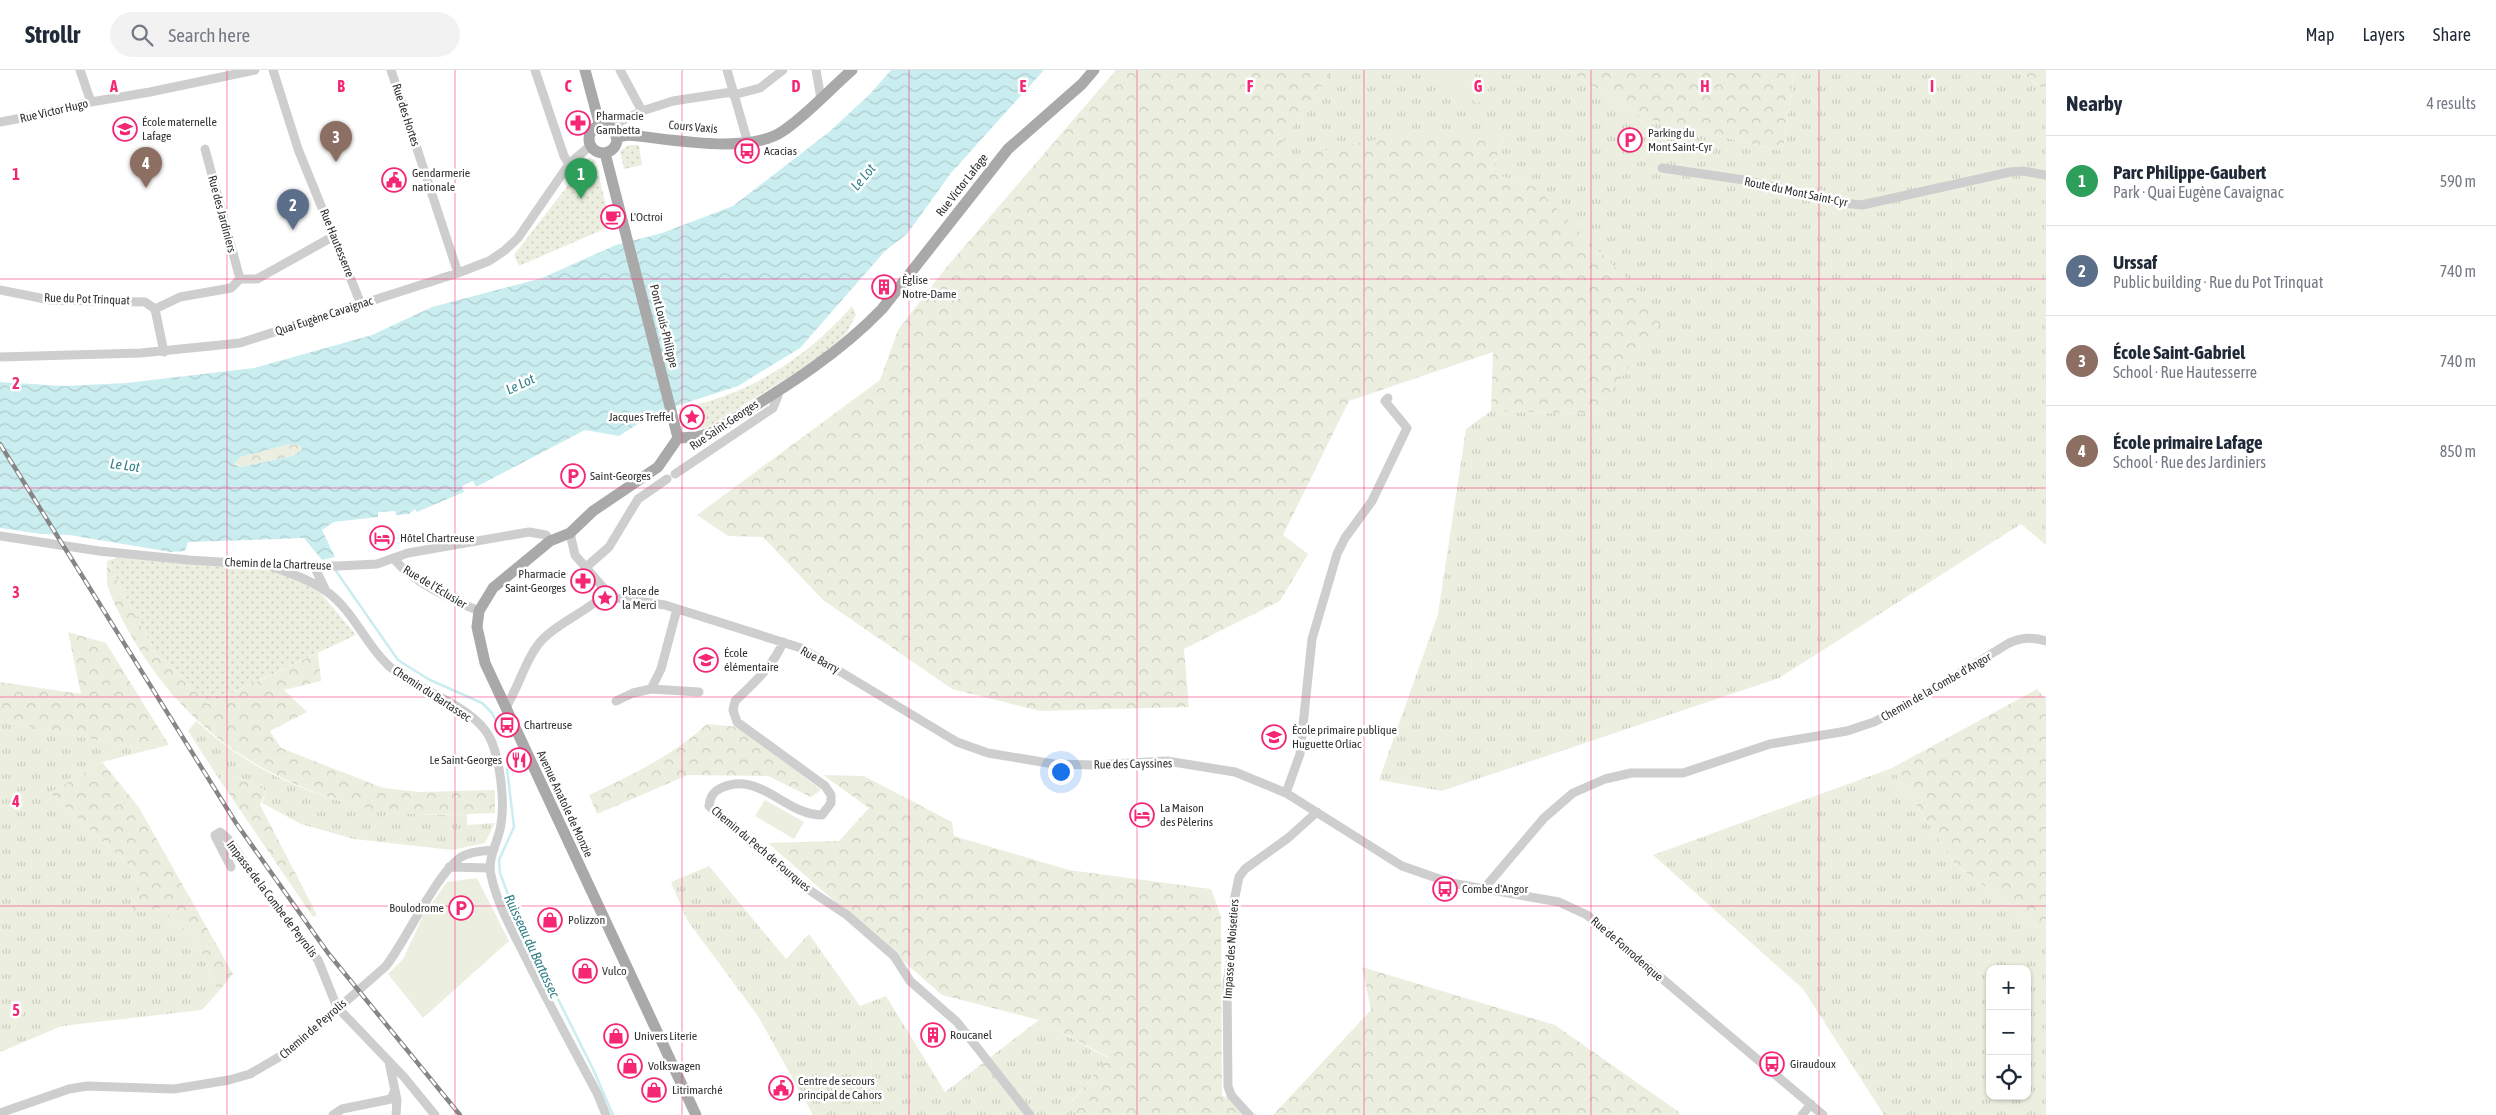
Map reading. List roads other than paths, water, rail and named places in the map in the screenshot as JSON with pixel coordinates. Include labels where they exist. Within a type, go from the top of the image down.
[{"type":"main road","points":[[585,70],[604,126],[616,137],[613,149],[605,153],[597,152],[590,146],[590,134],[604,126]]},
{"type":"main road","name":"Cours Vaxis","points":[[616,137],[629,135],[721,144],[748,143],[768,138],[782,132],[852,70]]},
{"type":"main road","name":"Rue Victor Lafage","points":[[863,329],[882,309],[1008,150],[1082,84],[1094,70]]},
{"type":"main road","name":"Pont Louis-Philippe","points":[[605,153],[624,221],[678,438]]},
{"type":"main road","name":"Rue Saint-Georges","points":[[678,438],[697,437],[713,432],[832,356],[863,329]]},
{"type":"main road","points":[[479,611],[493,588],[550,541],[570,533],[593,511],[658,467],[678,438]]},
{"type":"main road","name":"Avenue Anatole de Monzie","points":[[479,611],[478,627],[485,663],[696,1115]]},
{"type":"street","points":[[80,70],[91,102]]},
{"type":"street","name":"Rue Victor Hugo","points":[[0,122],[255,70]]},
{"type":"street","name":"Rue Hautesserre","points":[[273,70],[298,149],[361,304]]},
{"type":"street","name":"Rue des Hortes","points":[[391,70],[458,273]]},
{"type":"street","points":[[534,70],[564,156],[569,164]]},
{"type":"street","points":[[620,70],[642,111]]},
{"type":"street","points":[[727,70],[748,143]]},
{"type":"street","points":[[604,126],[673,101],[760,88],[783,70]]},
{"type":"street","points":[[816,70],[821,99]]},
{"type":"street","name":"Quai Eugène Cavaignac","points":[[0,357],[164,352],[240,343],[458,273],[489,261],[518,238],[569,164],[590,146]]},
{"type":"street","name":"Rue des Jardiniers","points":[[205,149],[240,279]]},
{"type":"street","name":"Route du Mont Saint-Cyr","points":[[1662,168],[1744,180],[1842,203],[1862,205],[2010,172],[2023,171],[2046,175]]},
{"type":"street","points":[[164,352],[155,309],[180,296],[231,288],[240,279],[257,279],[334,236]]},
{"type":"street","name":"Rue du Pot Trinquat","points":[[0,290],[50,300],[145,302],[155,309]]},
{"type":"street","name":"Rue Saint-Georges","points":[[585,568],[609,547],[638,499],[773,408],[778,396],[776,391]]},
{"type":"street","points":[[1286,793],[1300,754],[1312,639],[1337,554],[1345,538],[1372,502],[1407,428],[1385,401],[1388,398]]},
{"type":"street","name":"Chemin de la Chartreuse","points":[[0,536],[99,551],[268,565],[318,566],[377,564],[408,554],[529,532],[546,535],[550,541]]},
{"type":"street","points":[[506,707],[520,683],[528,662],[542,639],[592,605],[606,592],[575,555],[570,533]]},
{"type":"street","name":"Rue de l’Éclusier","points":[[393,558],[403,570],[459,603],[479,611]]},
{"type":"street","name":"Chemin du Bartassec","points":[[268,565],[309,581],[326,591],[344,606],[388,666],[458,708],[477,723],[490,738],[498,764],[502,822],[493,850],[490,868],[499,901],[561,1027],[598,1095],[606,1115]]},
{"type":"street","points":[[309,581],[309,571],[318,566]]},
{"type":"street","name":"Chemin du Bartassec","points":[[318,566],[326,591]]},
{"type":"street","name":"Rue Barry","points":[[606,592],[616,598],[653,603],[677,609],[783,642],[823,660],[917,719]]},
{"type":"street","points":[[651,689],[661,669],[677,609]]},
{"type":"street","name":"Chemin de la Combe d'Angor","points":[[1486,889],[1488,884],[1544,818],[1573,793],[1604,779],[1622,775],[1683,773],[1770,744],[1848,731],[1874,722],[1916,700],[2023,637],[2046,641]]},
{"type":"street","name":"Chemin du Pech de Fourques","points":[[783,642],[779,652],[753,684],[735,701],[734,715],[737,722],[825,786],[831,795],[831,803],[822,815],[805,813],[762,788],[745,784],[731,784],[718,790],[710,798],[709,806],[797,882],[847,915],[894,956],[910,981],[957,1022],[1030,1115]]},
{"type":"street","points":[[616,701],[633,693],[651,689],[699,692]]},
{"type":"street","name":"Rue des Cayssines","points":[[917,719],[957,742],[988,753],[1054,764],[1094,765],[1167,761],[1235,772],[1286,793],[1317,812]]},
{"type":"street","name":"Rue de Fonrodenque","points":[[1317,812],[1402,866],[1451,883],[1559,902],[1587,915],[1823,1115]]},
{"type":"street","name":"Impasse des Noisetiers","points":[[1249,1115],[1231,1095],[1228,1086],[1227,984],[1239,877],[1245,869],[1280,844],[1317,812]]},
{"type":"street","name":"Impasse de la Combe de Peyrolis","points":[[231,868],[215,835],[220,832],[228,839],[280,912],[318,960],[337,1007]]},
{"type":"street","name":"Chemin de Peyrolis","points":[[0,1112],[69,1089],[87,1086],[174,1089],[229,1080],[250,1074],[277,1060],[386,966],[397,952],[449,867],[464,856],[478,851],[493,850]]},
{"type":"street","points":[[449,867],[490,868]]},
{"type":"street","points":[[337,1007],[389,1062],[435,1115]]},
{"type":"street","points":[[389,1062],[395,1090],[396,1115]]},
{"type":"street","points":[[333,1115],[342,1109],[391,1099],[395,1090]]},
{"type":"street","points":[[1802,1115],[1811,1104]]},
{"type":"water","name":"Le Lot","points":[[891,70],[1044,70],[951,173],[907,234],[885,251],[800,348],[738,386],[655,413],[619,436],[585,430],[476,487],[473,481],[462,486],[464,492],[417,512],[415,509],[409,514],[396,515],[395,511],[378,512],[378,517],[334,522],[322,530],[335,557],[322,560],[304,538],[188,542],[185,551],[171,552],[69,535],[41,534],[0,528],[0,382],[64,386],[126,383],[254,368],[372,335],[432,307],[542,278],[616,245],[662,233],[733,206],[829,132],[870,94]],"holes":[[[290,444],[299,445],[302,450],[293,456],[241,467],[234,464],[241,457]]]},
{"type":"waterway","name":"Ruisseau du Bartassec","points":[[336,571],[398,660],[428,679],[482,703],[492,713],[501,731]]},
{"type":"waterway","name":"Ruisseau du Bartassec","points":[[507,769],[514,827],[499,860],[500,873],[515,913],[593,1069],[613,1115]]},
{"type":"railway","points":[[0,444],[236,823],[328,953],[460,1115]]},
{"type":"place","name":"Pharmacie Gambetta","points":[[578,123]]},
{"type":"place","name":"École maternelle Lafage","points":[[125,129]]},
{"type":"place","name":"Parking du Mont Saint-Cyr","points":[[1630,140]]},
{"type":"place","name":"Acacias","points":[[747,151]]},
{"type":"place","name":"École Saint-Gabriel","points":[[336,162]]},
{"type":"place","name":"Gendarmerie nationale","points":[[394,180]]},
{"type":"place","name":"École primaire Lafage","points":[[146,188]]},
{"type":"place","name":"Parc Philippe-Gaubert","points":[[581,199]]},
{"type":"place","name":"L'Octroi","points":[[613,217]]},
{"type":"place","name":"Urssaf","points":[[293,230]]},
{"type":"place","name":"Église Notre-Dame","points":[[884,287]]},
{"type":"place","name":"Jacques Treffel","points":[[692,417]]},
{"type":"place","name":"Saint-Georges","points":[[573,476]]},
{"type":"place","name":"Hôtel Chartreuse","points":[[382,538]]},
{"type":"place","name":"Pharmacie Saint-Georges","points":[[583,581]]},
{"type":"place","name":"Place de la Merci","points":[[605,598]]},
{"type":"place","name":"École élémentaire","points":[[706,660]]},
{"type":"place","name":"Chartreuse","points":[[507,725]]},
{"type":"place","name":"École primaire publique Huguette Orliac","points":[[1274,737]]},
{"type":"place","name":"Le Saint-Georges","points":[[519,760]]},
{"type":"place","name":"La Maison des Pèlerins","points":[[1142,815]]},
{"type":"place","name":"Combe d'Angor","points":[[1445,889]]},
{"type":"place","name":"Boulodrome","points":[[461,908]]},
{"type":"place","name":"Polizzon","points":[[550,920]]},
{"type":"place","name":"Vulco","points":[[585,971]]},
{"type":"place","name":"Roucanel","points":[[933,1035]]},
{"type":"place","name":"Univers Literie","points":[[616,1036]]},
{"type":"place","name":"Giraudoux","points":[[1772,1064]]},
{"type":"place","name":"Volkswagen","points":[[630,1066]]},
{"type":"place","name":"Centre de secours principal de Cahors","points":[[781,1088]]},
{"type":"place","name":"Litrimarché","points":[[654,1090]]}]
